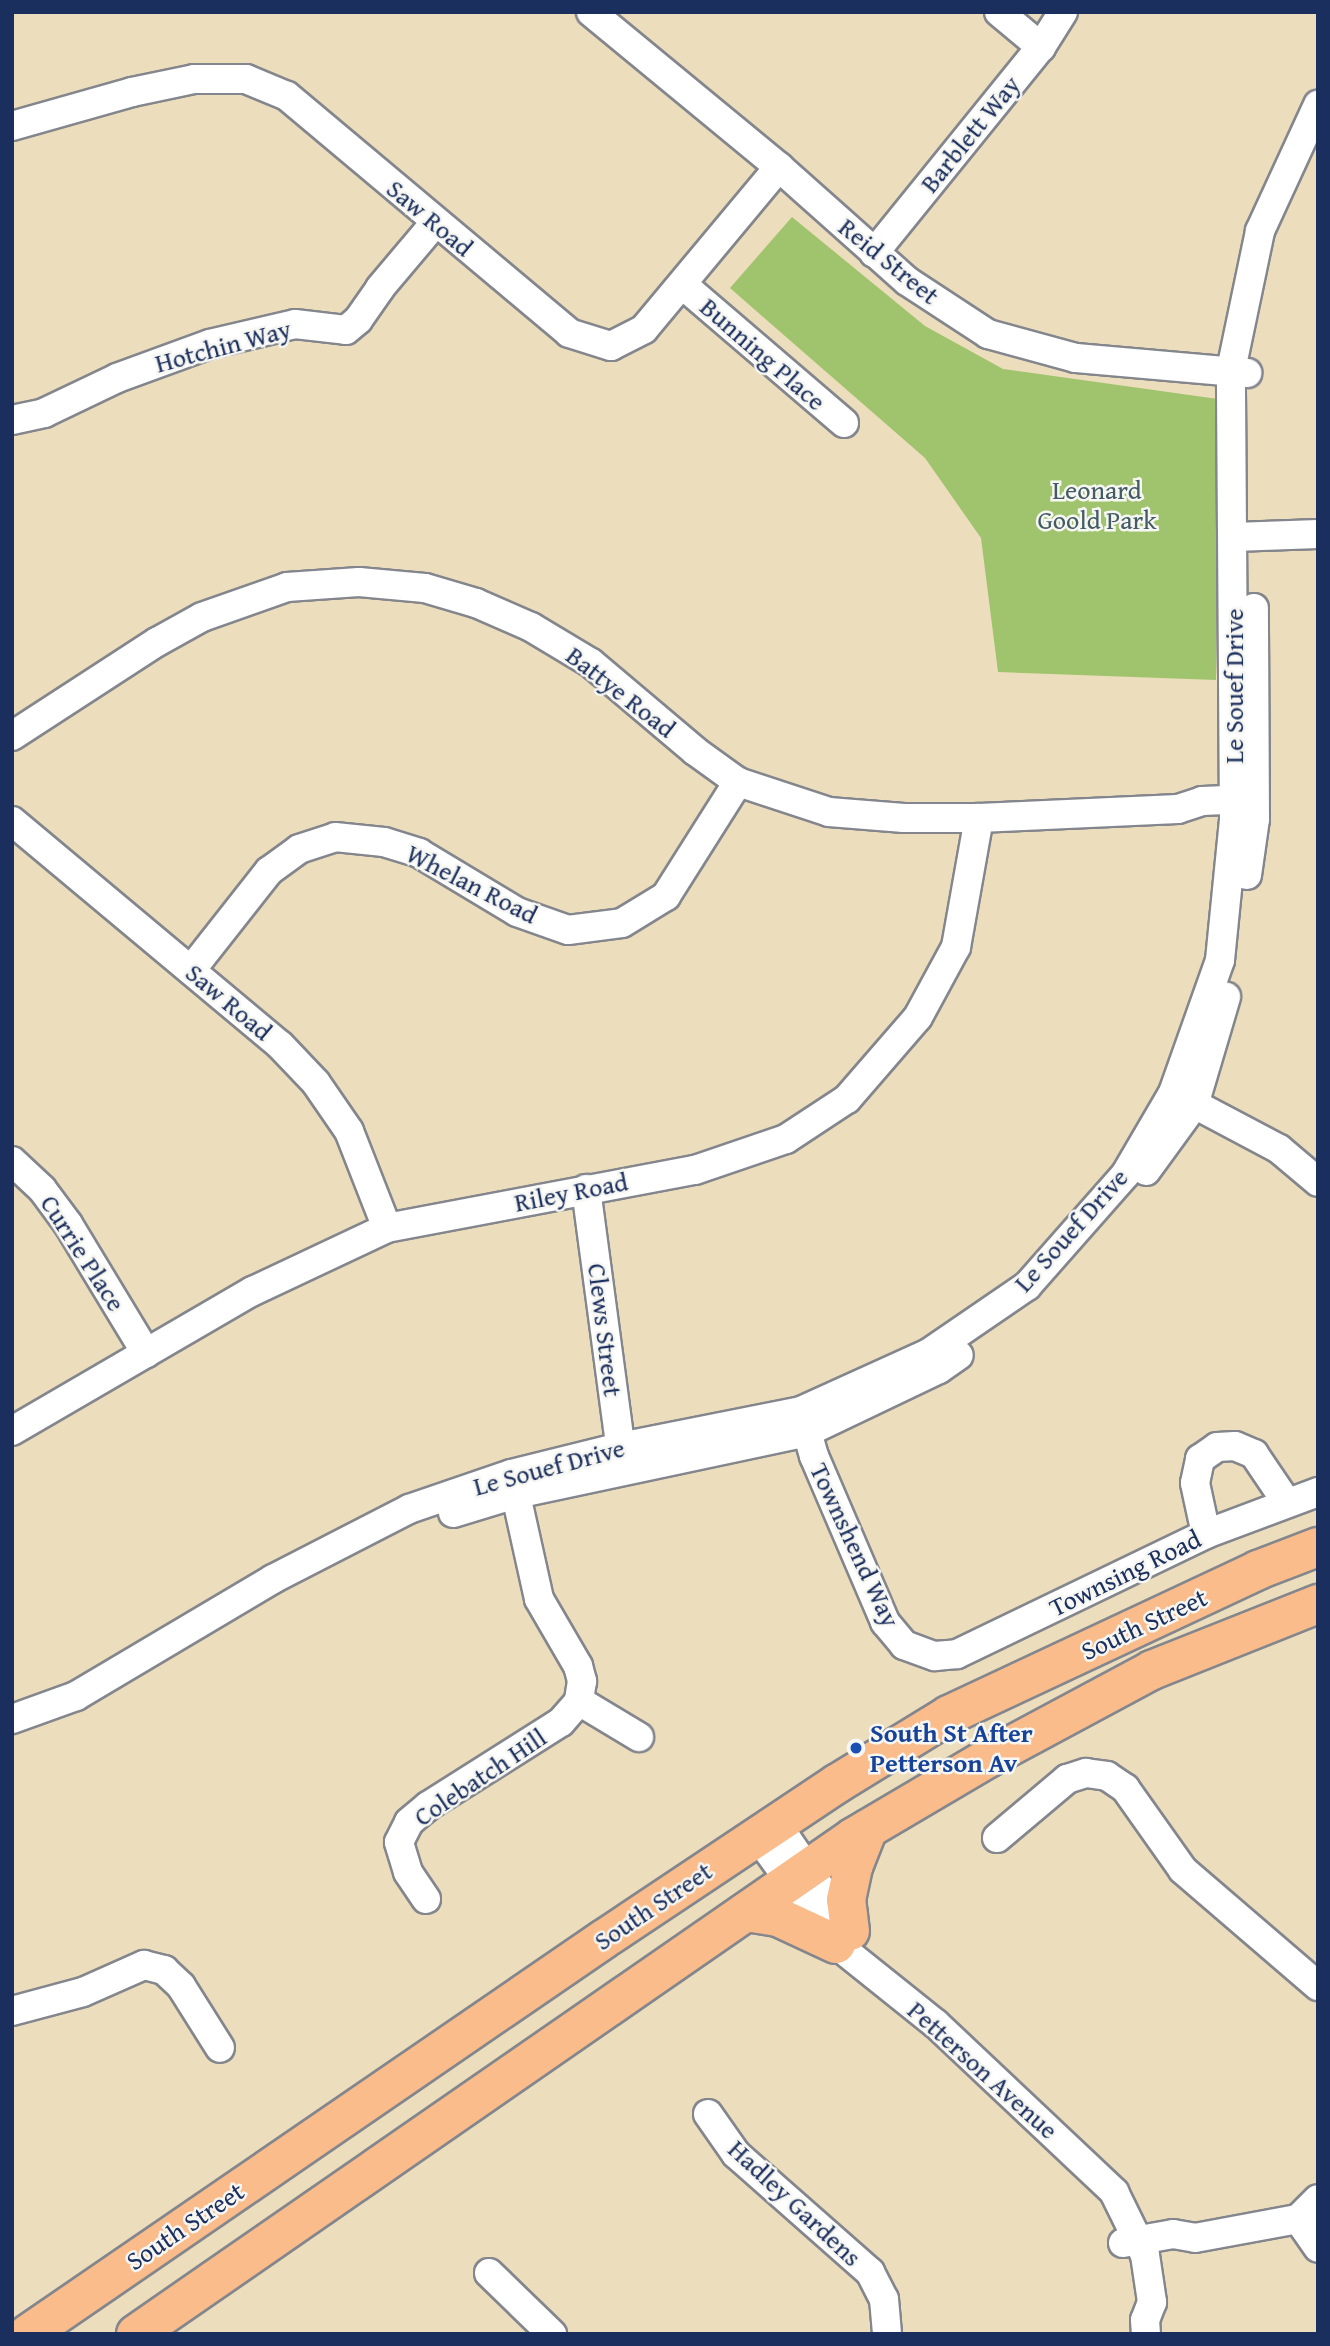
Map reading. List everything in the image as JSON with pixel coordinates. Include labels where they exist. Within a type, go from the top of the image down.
[{"type":"highway","name":"South Street","points":[[28,2334],[766,1829],[949,1715],[1258,1570],[1318,1547]]},
{"type":"highway","name":"South Street","points":[[136,2334],[869,1829],[988,1758],[1152,1670],[1318,1604]]},
{"type":"highway","points":[[746,1912],[778,1917],[850,1947],[846,1900],[853,1867],[869,1829]]},
{"type":"street","name":"Reid Street","points":[[591,12],[779,167],[907,281],[988,334],[1076,358],[1240,372]]},
{"type":"street","points":[[999,12],[1041,47]]},
{"type":"street","name":"Barblett Way","points":[[874,253],[1041,47],[1063,12]]},
{"type":"street","name":"Saw Road","points":[[12,126],[132,92],[194,79],[246,79],[287,96],[569,333],[611,346],[644,329],[779,167]]},
{"type":"street","name":"Le Souef Drive","points":[[12,1719],[76,1696],[273,1579],[409,1509],[622,1459],[804,1421],[929,1353],[1027,1286],[1125,1175],[1184,1099],[1220,960],[1245,809],[1244,537],[1240,372],[1260,231],[1318,105]]},
{"type":"street","name":"Le Souef Drive","points":[[1240,372],[1274,236],[1318,141]]},
{"type":"street","name":"Hotchin Way","points":[[12,420],[44,413],[117,378],[210,344],[295,324],[346,330],[358,320],[380,288],[435,223]]},
{"type":"street","name":"Bunning Place","points":[[683,285],[844,423]]},
{"type":"street","points":[[1244,537],[1318,534]]},
{"type":"street","name":"Battye Road","points":[[12,736],[157,642],[202,617],[288,587],[359,582],[425,588],[476,603],[531,627],[591,663],[695,751],[738,782],[829,812],[904,818],[979,818],[1178,808],[1202,802],[1245,809]]},
{"type":"street","name":"Whelan Road","points":[[191,970],[269,872],[299,849],[335,837],[384,842],[419,853],[517,912],[568,930],[622,923],[666,896],[738,782]]},
{"type":"street","name":"Riley Road","points":[[12,1431],[253,1291],[387,1228],[695,1170],[786,1139],[847,1099],[918,1017],[956,947],[979,818]]},
{"type":"street","name":"Saw Road","points":[[12,821],[280,1045],[316,1083],[349,1131],[387,1228]]},
{"type":"street","points":[[1184,1099],[1279,1149],[1318,1182]]},
{"type":"street","name":"Currie Place","points":[[12,1161],[42,1189],[68,1224],[146,1353]]},
{"type":"street","name":"Clews Street","points":[[586,1189],[622,1459]]},
{"type":"street","name":"Townshend Way","points":[[804,1421],[814,1456],[886,1622],[904,1645],[935,1656]]},
{"type":"street","points":[[1206,1534],[1195,1483],[1200,1459],[1217,1447],[1235,1446],[1254,1454],[1287,1503]]},
{"type":"street","points":[[514,1484],[539,1599],[578,1666],[582,1681],[579,1701],[639,1737]]},
{"type":"street","name":"Le Souef Drive","points":[[12,1732],[80,1708],[278,1593],[416,1525],[514,1484]]},
{"type":"street","name":"Townsing Road","points":[[935,1656],[957,1654],[1206,1534],[1318,1492]]},
{"type":"street","name":"Colebatch Hill","points":[[426,1899],[408,1872],[399,1842],[409,1822],[428,1806],[561,1722],[579,1701]]},
{"type":"street","points":[[997,1838],[1067,1779],[1086,1773],[1107,1776],[1125,1788],[1183,1870],[1318,1986]]},
{"type":"street","name":"Petterson Avenue","points":[[766,1829],[850,1947],[1073,2152],[1098,2181],[1102,2203],[1134,2249],[1136,2301],[1146,2327]]},
{"type":"street","points":[[12,2011],[83,1992],[144,1965],[163,1970],[181,1986],[220,2048]]},
{"type":"street","name":"Hadley Gardens","points":[[708,2114],[736,2154],[870,2272],[884,2299],[887,2334]]},
{"type":"street","points":[[1134,2249],[1173,2234],[1195,2238],[1298,2219],[1318,2199]]},
{"type":"street","points":[[1298,2219],[1318,2248]]},
{"type":"street","points":[[489,2273],[552,2334]]},
{"type":"green space","name":"Leonard Goold Park","points":[[792,217],[925,326],[1003,369],[1218,399],[1216,680],[998,672],[981,538],[925,458],[730,288]]},
{"type":"place","name":"South St After Petterson Av","points":[[856,1748]]}]
